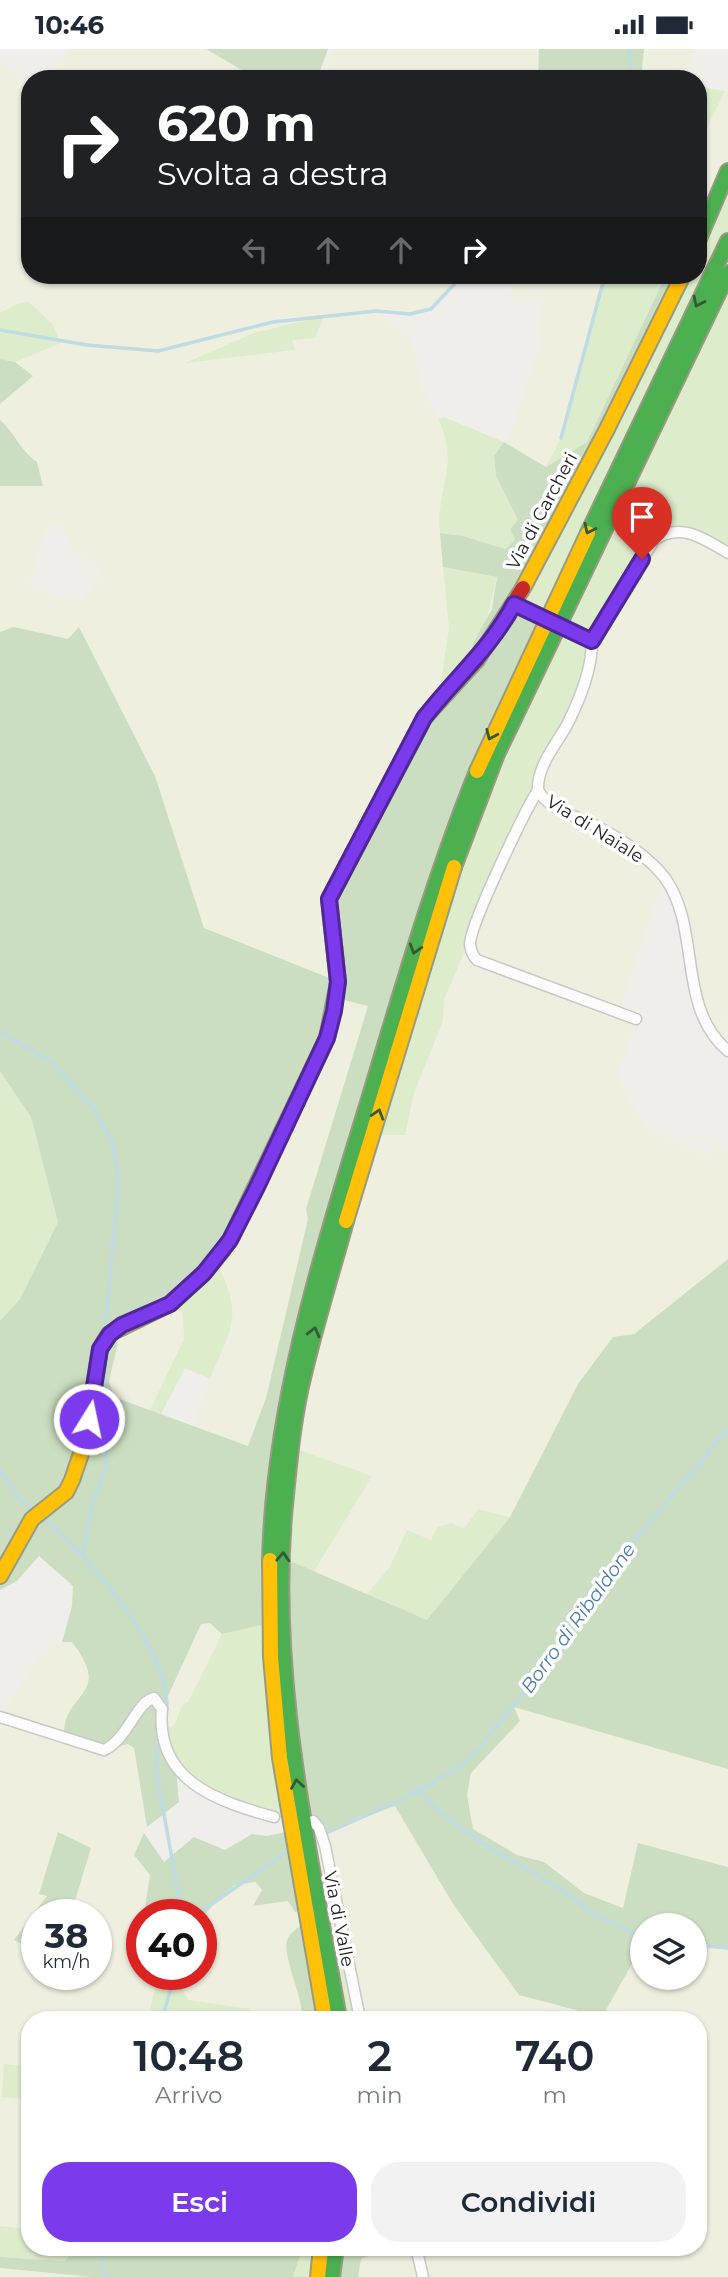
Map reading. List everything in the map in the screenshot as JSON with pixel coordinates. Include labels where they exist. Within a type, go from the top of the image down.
[{"type":"main road","points":[[707,220],[728,171]]},
{"type":"main road","points":[[324,2011],[285,1797],[270,1650],[271,1509],[282,1416],[303,1320],[432,893],[471,781],[728,241]]},
{"type":"main road","points":[[339,2011],[291,1747],[283,1646],[282,1579],[286,1496],[303,1376],[355,1191],[457,857],[497,754],[728,273]]},
{"type":"main road","name":"Via di Carcheri","points":[[0,1576],[32,1519],[66,1492],[72,1481],[85,1442],[100,1349],[110,1334],[122,1325],[170,1304],[204,1273],[230,1240],[327,1038],[338,982],[329,899],[336,881],[377,813],[424,718],[441,695],[477,660],[518,606],[679,284]]},
{"type":"main road","points":[[318,2277],[320,2256]]},
{"type":"main road","points":[[332,2277],[335,2256]]},
{"type":"street","points":[[518,606],[588,640],[654,540],[665,533],[680,530],[698,535],[728,553]]},
{"type":"street","name":"Via di Naiale","points":[[588,640],[592,661],[578,701],[542,768],[538,790],[550,803],[597,827],[643,856],[664,877],[679,904],[704,1023],[728,1051]]},
{"type":"street","points":[[538,790],[524,813],[478,923],[470,943],[472,954],[477,960],[636,1019]]},
{"type":"street","points":[[0,1717],[104,1750],[114,1745],[126,1732],[144,1702],[154,1698],[162,1709],[160,1728],[164,1748],[176,1769],[188,1781],[243,1808],[274,1817]]},
{"type":"street","name":"Via di Valle","points":[[313,1821],[321,1835],[358,2011]]},
{"type":"street","points":[[418,2256],[423,2277]]},
{"type":"green space","points":[[70,49],[206,49],[242,70],[55,70]]},
{"type":"green space","points":[[206,49],[328,49],[320,70],[242,70]]},
{"type":"green space","points":[[330,49],[539,49],[538,70],[328,70]]},
{"type":"green space","points":[[539,49],[644,49],[642,70],[538,70]]},
{"type":"green space","points":[[644,49],[692,49],[688,70],[642,70]]},
{"type":"green space","points":[[0,60],[21,75],[21,284],[455,284],[431,309],[410,314],[383,312],[388,320],[413,339],[421,385],[448,438],[450,460],[438,513],[449,628],[441,672],[446,690],[338,982],[204,928],[155,776],[80,627],[68,639],[14,627],[0,632],[0,486],[43,486],[37,462],[22,451],[9,428],[0,420],[0,404],[32,376],[15,362],[61,343],[44,314],[17,304],[0,313]],"holes":[[[323,317],[291,340],[295,350],[188,362],[220,349]],[[55,523],[60,526],[71,549],[102,574],[81,598],[59,599],[30,583],[45,531]]]},
{"type":"green space","points":[[707,88],[725,91],[707,127]]},
{"type":"green space","points":[[725,91],[728,92],[728,171],[707,220],[707,127]]},
{"type":"green space","points":[[728,171],[728,241],[546,620],[514,605],[678,284],[707,284],[707,220]]},
{"type":"green space","points":[[513,284],[603,284],[561,438],[546,467],[507,444],[542,334],[536,332],[543,303],[510,296]]},
{"type":"green space","points":[[603,284],[662,284],[587,442],[546,467],[561,438]]},
{"type":"green space","points":[[662,284],[678,284],[515,604],[546,620],[342,1190],[270,1623],[222,1634],[210,1623],[201,1624],[162,1709],[176,1769],[179,1802],[147,1827],[134,1748],[128,1744],[104,1750],[64,1739],[65,1723],[70,1711],[88,1684],[84,1660],[72,1642],[62,1642],[72,1606],[73,1586],[39,1556],[17,1581],[0,1590],[0,1321],[20,1299],[58,1222],[31,1117],[0,1071],[0,632],[14,627],[68,639],[79,627],[155,776],[204,928],[337,981],[329,899],[411,741],[477,660],[472,645],[492,609],[497,577],[443,567],[440,533],[463,536],[505,549],[515,540],[510,529],[518,520],[496,476],[494,456],[504,442],[546,467],[587,442]],"holes":[[[336,998],[368,1006],[306,1209],[308,1219],[266,1398],[248,1446],[114,1397],[109,1381],[122,1325],[170,1304],[230,1240],[334,1011]]]},
{"type":"green space","points":[[728,288],[728,553],[680,530],[654,540],[592,641],[592,661],[542,768],[444,1000],[443,1021],[414,1093],[405,1135],[372,1135],[457,857]]},
{"type":"green space","points":[[29,302],[52,324],[61,343],[15,362],[0,359],[0,313],[17,304]]},
{"type":"green space","points":[[324,316],[315,338],[292,340],[295,350],[185,363],[254,333]]},
{"type":"green space","points":[[0,359],[15,362],[33,376],[0,404]]},
{"type":"green space","points":[[444,417],[504,442],[494,456],[496,476],[518,520],[510,529],[515,540],[505,549],[463,536],[440,533],[439,517],[447,450],[438,419]]},
{"type":"green space","points":[[0,420],[37,462],[43,486],[0,486]]},
{"type":"green space","points":[[680,530],[728,553],[728,1012],[725,1048],[704,1023],[684,922],[664,878],[619,1012],[636,1019],[618,1078],[645,1127],[701,1153],[710,1154],[716,1142],[728,1148],[728,1259],[634,1334],[578,1384],[510,1517],[478,1509],[464,1529],[431,1540],[407,1530],[389,1568],[366,1595],[313,1573],[333,1537],[320,1459],[291,1447],[372,1135],[410,1117],[414,1093],[443,1021],[444,1001],[592,641],[654,540]]},
{"type":"green space","points":[[443,567],[497,577],[477,660],[446,690],[441,681],[449,628]]},
{"type":"green space","points":[[335,997],[369,1006],[306,1208],[308,1219],[266,1399],[248,1446],[193,1426],[233,1323],[215,1259]]},
{"type":"green space","points":[[0,1071],[31,1117],[58,1222],[20,1299],[0,1321]]},
{"type":"green space","points":[[215,1259],[230,1294],[232,1308],[232,1320],[225,1345],[210,1379],[185,1368],[161,1414],[150,1410],[184,1339],[183,1313],[170,1304]]},
{"type":"green space","points":[[728,1259],[728,1769],[514,1707],[520,1721],[471,1773],[467,1795],[473,1829],[517,1855],[544,1862],[584,1893],[623,1908],[638,1843],[728,1867],[728,1948],[707,1947],[707,1913],[630,1913],[630,1967],[605,2011],[579,2011],[519,1995],[453,1904],[395,1806],[306,1839],[283,1558],[427,1620],[510,1517],[578,1384],[613,1337],[634,1334]]},
{"type":"green space","points":[[170,1304],[183,1313],[184,1339],[150,1410],[114,1397],[109,1381],[122,1325]]},
{"type":"green space","points":[[291,1447],[372,1476],[313,1573],[283,1558]]},
{"type":"green space","points":[[478,1509],[510,1517],[427,1620],[366,1595],[389,1568],[407,1530],[431,1540],[438,1527],[452,1523],[464,1529]]},
{"type":"green space","points":[[210,1623],[222,1634],[188,1702],[182,1705],[174,1726],[160,1728],[162,1709],[201,1624]]},
{"type":"green space","points":[[270,1623],[288,1818],[274,1817],[189,1781],[160,1728],[174,1726],[182,1705],[188,1702],[222,1634]]},
{"type":"green space","points":[[62,1642],[72,1642],[90,1669],[90,1681],[70,1713],[103,1750],[128,1744],[134,1748],[147,1827],[135,1855],[150,1875],[146,1899],[126,1899],[126,1990],[154,1990],[150,2011],[21,2011],[21,2066],[4,2064],[21,2090],[21,2228],[0,2226],[0,1717],[41,1652]]},
{"type":"green space","points":[[513,1706],[728,1769],[728,1867],[638,1843],[623,1908],[584,1893],[544,1862],[517,1855],[473,1829],[467,1795],[471,1773],[491,1750]]},
{"type":"green space","points":[[395,1806],[453,1904],[519,1995],[579,2011],[358,2011],[340,1929],[323,1931],[306,1839],[329,1833]]},
{"type":"green space","points":[[290,1831],[305,1909],[295,1912],[288,1901],[253,1906],[262,1890],[256,1882],[235,1885],[217,1901],[146,1899],[150,1875],[134,1855],[144,1833],[164,1862],[194,1837],[225,1850],[252,1834],[267,1836]]},
{"type":"green space","points":[[58,1832],[91,1848],[76,1899],[45,1899],[47,1896],[39,1894]]},
{"type":"green space","points":[[256,1881],[262,1890],[254,1906],[280,1900],[305,1909],[307,1919],[286,1948],[297,1982],[302,2011],[252,2011],[188,2000],[182,1990],[217,1990],[217,1901],[235,1885]]},
{"type":"green space","points":[[307,1919],[324,2008],[318,2011],[302,2011],[287,1954],[289,1936]]},
{"type":"green space","points":[[340,1929],[358,2011],[338,2011],[323,1931]]},
{"type":"green space","points":[[21,1931],[21,1943],[14,1940]]},
{"type":"green space","points":[[707,1947],[728,1948],[728,2277],[358,2277],[361,2259],[368,2256],[707,2256],[707,2011],[604,2011],[630,1967],[630,1990],[707,1990]]},
{"type":"green space","points":[[154,1990],[183,1990],[188,2000],[252,2011],[150,2011]]},
{"type":"green space","points":[[4,2064],[21,2066],[21,2099],[2,2097]]},
{"type":"green space","points":[[0,2226],[21,2228],[21,2256],[69,2256],[65,2261],[0,2257]]},
{"type":"green space","points":[[69,2256],[300,2256],[293,2277],[93,2277],[0,2268],[0,2257],[65,2261]]},
{"type":"green space","points":[[300,2256],[317,2256],[308,2277],[293,2277]]},
{"type":"green space","points":[[335,2256],[368,2256],[361,2259],[358,2277],[332,2277]]},
{"type":"green space","points":[[0,2268],[92,2276],[93,2277],[0,2277]]},
{"type":"waterway","points":[[629,49],[630,70]]},
{"type":"waterway","points":[[0,330],[87,345],[158,351],[273,322],[376,311],[410,314],[431,309],[455,284]]},
{"type":"waterway","points":[[561,438],[603,284]]},
{"type":"waterway","points":[[0,1032],[52,1062],[93,1108],[112,1141],[119,1181],[105,1330]]},
{"type":"waterway","points":[[83,1554],[92,1504],[106,1467],[105,1359]]},
{"type":"waterway","name":"Borro di Ribaldone","points":[[322,1835],[401,1800],[460,1767],[550,1662],[606,1575],[728,1429]]},
{"type":"waterway","points":[[0,1470],[17,1496],[31,1508]]},
{"type":"waterway","points":[[46,1520],[84,1557],[124,1606],[155,1660],[164,1686],[167,1710]]},
{"type":"waterway","points":[[160,1734],[156,1764],[179,1899]]},
{"type":"waterway","points":[[417,1791],[450,1820],[496,1852],[561,1889],[592,1913],[630,1931]]},
{"type":"waterway","name":"Borro di Ribaldone","points":[[217,1900],[287,1852]]},
{"type":"waterway","points":[[707,1946],[728,1948]]},
{"type":"waterway","name":"Borro di Ribaldone","points":[[164,2011],[170,1990]]},
{"type":"waterway","name":"Borro di Ribaldone","points":[[104,2256],[102,2267],[106,2277]]},
{"type":"traffic: fast","points":[[707,220],[728,171]]},
{"type":"traffic: fast","points":[[588,533],[728,241]]},
{"type":"traffic: fast","points":[[454,867],[497,754],[728,273]]},
{"type":"traffic: fast","points":[[222,1251],[230,1240],[327,1038],[338,982],[329,899],[419,728]]},
{"type":"traffic: fast","points":[[270,1560],[281,1442],[291,1384],[319,1269],[419,934],[477,771]]},
{"type":"traffic: fast","points":[[338,2011],[294,1758],[282,1627],[282,1561],[288,1480],[298,1404],[346,1221]]},
{"type":"traffic: fast","points":[[332,2277],[335,2256]]},
{"type":"traffic: slow","points":[[523,588],[607,429],[679,284]]},
{"type":"traffic: slow","points":[[477,771],[588,533]]},
{"type":"traffic: slow","points":[[346,1221],[454,867]]},
{"type":"traffic: slow","points":[[0,1576],[32,1519],[66,1492],[72,1480],[85,1442],[100,1349],[109,1334],[170,1304],[204,1273],[222,1251]]},
{"type":"traffic: slow","points":[[270,1560],[271,1657],[280,1758],[324,2011]]},
{"type":"traffic: slow","points":[[318,2277],[320,2256]]},
{"type":"traffic: jam","points":[[419,728],[424,718],[477,660],[523,588]]},
{"type":"route","points":[[89,1419],[100,1349],[110,1334],[122,1325],[170,1304],[204,1273],[230,1240],[257,1187],[327,1038],[334,1011],[338,982],[329,899],[336,881],[377,813],[424,718],[441,695],[477,660],[514,604],[592,641],[642,559]]}]
